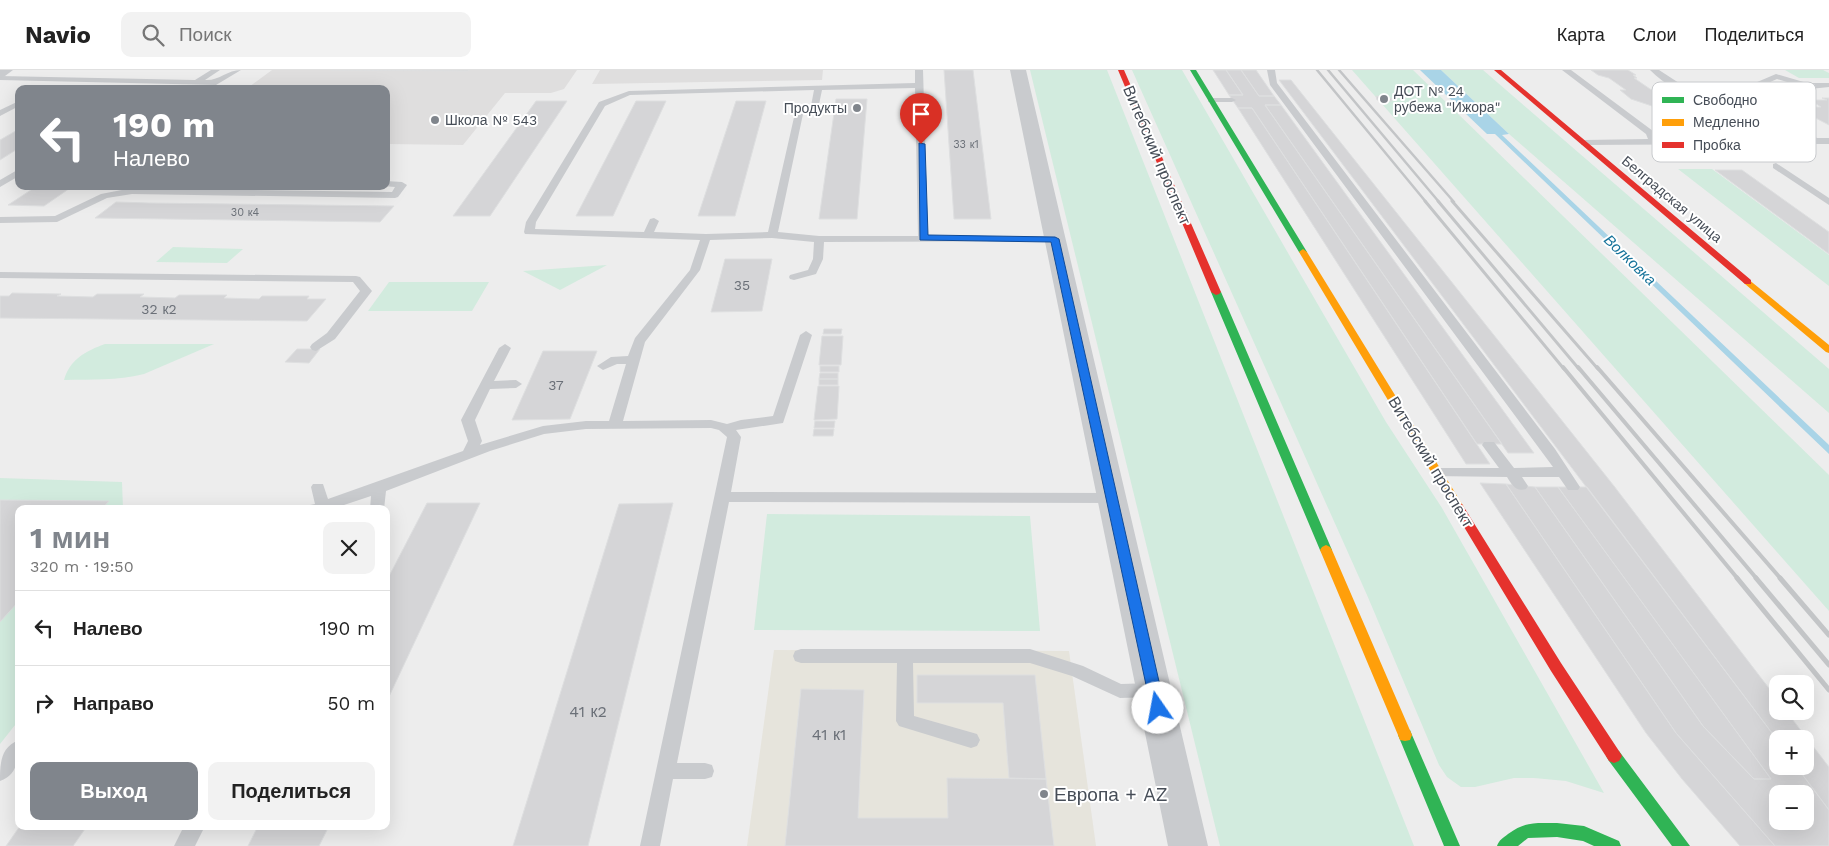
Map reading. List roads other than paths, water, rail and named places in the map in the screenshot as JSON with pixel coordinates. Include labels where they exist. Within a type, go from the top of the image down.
[{"type":"main road","name":"Витебский проспект","points":[[1121,70],[1452,846]]},
{"type":"main road","name":"Витебский проспект","points":[[1194,70],[1438,473],[1598,732],[1657,816],[1682,846]]},
{"type":"main road","name":"Белградская улица","points":[[1496,70],[1829,350]]},
{"type":"main road","points":[[1514,70],[1546,96]]},
{"type":"main road","name":"Белградская улица","points":[[1589,132],[1618,155]]},
{"type":"main road","points":[[1505,846],[1525,831],[1557,830],[1584,834],[1613,846]]},
{"type":"street","points":[[0,73],[5,70]]},
{"type":"street","points":[[1018,70],[1188,846]]},
{"type":"lane","points":[[197,82],[216,70]]},
{"type":"lane","points":[[0,78],[133,85],[216,83],[237,70]]},
{"type":"lane","points":[[919,70],[924,238]]},
{"type":"lane","points":[[1271,70],[1272,83],[1281,100],[1550,452],[1573,487]]},
{"type":"lane","points":[[1566,70],[1650,133],[1652,139],[1651,142],[1584,143]]},
{"type":"lane","points":[[1654,70],[1672,82]]},
{"type":"lane","points":[[1763,82],[1776,76],[1795,82]]},
{"type":"lane","points":[[51,85],[59,80]]},
{"type":"lane","points":[[920,85],[629,93],[602,104],[531,222],[528,232],[706,237],[772,235],[819,239],[1055,239]]},
{"type":"lane","points":[[1816,86],[1829,85]]},
{"type":"lane","points":[[772,235],[799,113],[815,107],[819,87]]},
{"type":"lane","points":[[1211,100],[1232,100]]},
{"type":"lane","points":[[0,113],[15,105]]},
{"type":"lane","points":[[1816,141],[1829,141]]},
{"type":"lane","points":[[1816,143],[1829,150]]},
{"type":"lane","points":[[1776,166],[1829,202]]},
{"type":"lane","points":[[0,184],[15,175]]},
{"type":"lane","points":[[0,220],[57,219],[104,196],[132,190],[395,195],[402,186],[390,184]]},
{"type":"lane","points":[[366,194],[370,190]]},
{"type":"lane","points":[[647,236],[654,221]]},
{"type":"lane","points":[[615,424],[639,341],[695,270],[706,237]]},
{"type":"lane","points":[[794,277],[812,272],[818,259],[819,239]]},
{"type":"lane","points":[[0,275],[356,279],[366,291],[331,336],[316,347]]},
{"type":"lane","points":[[726,429],[741,424],[778,420],[806,335]]},
{"type":"lane","points":[[468,454],[475,441],[468,420],[505,348]]},
{"type":"lane","points":[[603,366],[615,360],[634,360]]},
{"type":"lane","points":[[486,385],[516,384]]},
{"type":"lane","points":[[325,505],[379,488],[468,454],[543,430],[615,424],[711,424],[726,429],[734,437],[650,846]]},
{"type":"lane","points":[[1490,444],[1521,486]]},
{"type":"lane","points":[[1438,473],[1562,472]]},
{"type":"lane","points":[[318,487],[319,505]]},
{"type":"lane","points":[[377,505],[379,488]]},
{"type":"lane","points":[[722,497],[1112,498]]},
{"type":"lane","points":[[801,656],[1030,656],[1078,671],[1120,691],[1154,690]]},
{"type":"lane","points":[[906,656],[905,721],[971,740]]},
{"type":"lane","points":[[0,773],[15,753]]},
{"type":"lane","points":[[666,770],[704,771]]},
{"type":"lane","points":[[184,846],[193,830]]},
{"type":"water","name":"Волковка","points":[[1420,70],[1441,70],[1509,134],[1502,135],[1829,445],[1829,454],[1495,134],[1487,134]]},
{"type":"railway","points":[[1317,70],[1426,202]]},
{"type":"railway","points":[[1328,70],[1439,202]]},
{"type":"railway","points":[[1339,70],[1454,202]]},
{"type":"railway","points":[[1425,201],[1564,369]]},
{"type":"railway","points":[[1438,201],[1579,369]]},
{"type":"railway","points":[[1452,201],[1598,369]]},
{"type":"railway","points":[[1563,367],[1738,579]]},
{"type":"railway","points":[[1578,367],[1757,579]]},
{"type":"railway","points":[[1597,367],[1781,579]]},
{"type":"railway","points":[[1737,578],[1829,690]]},
{"type":"railway","points":[[1756,578],[1829,665]]},
{"type":"railway","points":[[1780,578],[1829,635]]},
{"type":"place","name":"ДОТ № 24 рубежа \"Ижора\"","points":[[1384,99]]},
{"type":"place","name":"Продукты","points":[[857,108]]},
{"type":"place","name":"Школа № 543","points":[[435,120]]},
{"type":"place","name":"Европа + AZ","points":[[1044,794]]}]
